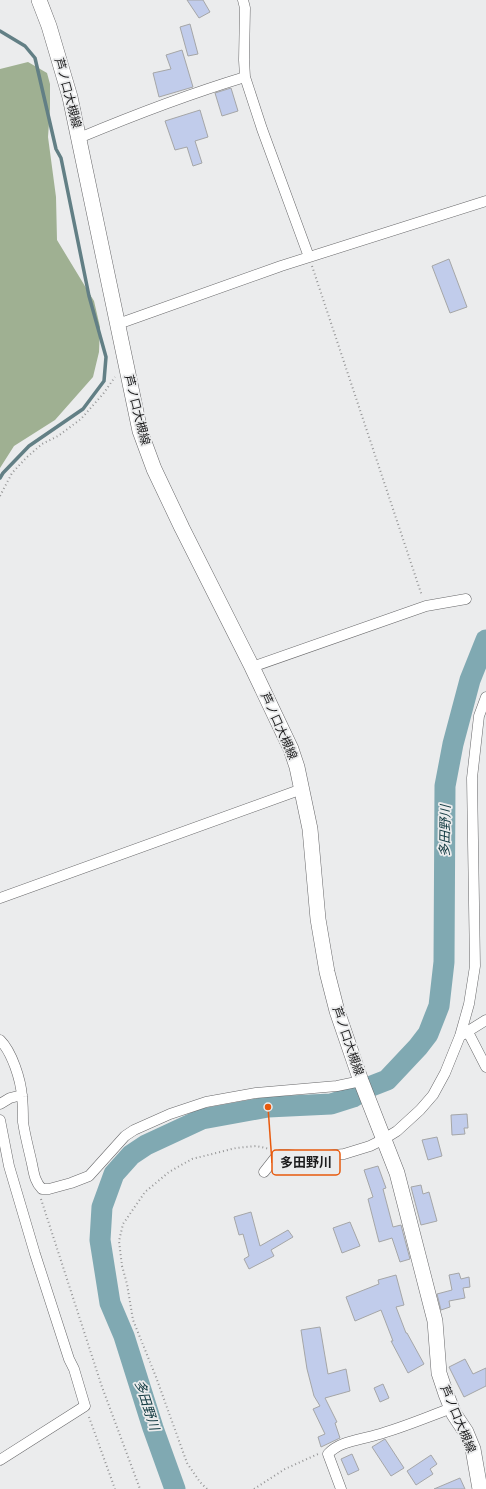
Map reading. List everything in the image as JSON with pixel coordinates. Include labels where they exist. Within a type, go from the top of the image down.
[{"type":"main road","name":"芦ノ口大槻線","points":[[39,0],[49,26],[70,96],[140,431],[154,469],[182,528],[292,749],[310,829],[318,919],[327,972],[337,1011],[361,1081],[397,1173],[435,1321],[439,1373],[452,1408],[466,1432],[473,1449],[480,1489]]},
{"type":"street","points":[[243,0],[245,8],[244,60],[246,77],[262,129],[309,257]]},
{"type":"street","points":[[79,138],[206,89],[246,77]]},
{"type":"street","points":[[118,324],[309,257],[486,201]]},
{"type":"street","points":[[252,667],[426,606],[466,599]]},
{"type":"street","points":[[264,1172],[278,1157],[288,1154],[314,1157],[344,1154],[370,1146],[397,1132],[433,1094],[464,1034],[475,966],[472,778],[479,716],[486,697]]},
{"type":"street","points":[[0,898],[302,789]]},
{"type":"street","points":[[464,1034],[486,1020]]},
{"type":"street","points":[[464,1034],[486,1067]]},
{"type":"street","points":[[0,1040],[6,1046],[12,1059],[22,1095],[24,1122],[36,1184],[42,1189],[48,1189],[89,1176],[125,1136],[170,1114],[206,1102],[256,1093],[337,1086],[361,1081]]},
{"type":"street","points":[[0,1104],[10,1098],[22,1095]]},
{"type":"street","points":[[0,1120],[9,1166],[33,1247],[85,1406],[0,1460]]},
{"type":"street","points":[[341,1489],[328,1454],[340,1445],[377,1435],[452,1408]]},
{"type":"path","points":[[309,257],[426,606]]},
{"type":"path","points":[[0,496],[12,473],[26,458],[42,444],[58,436],[81,419],[103,394],[112,380],[127,368]]},
{"type":"path","points":[[207,1489],[200,1482],[187,1462],[156,1377],[133,1320],[127,1284],[122,1266],[119,1241],[123,1224],[145,1192],[169,1172],[192,1159],[236,1148],[256,1146],[270,1149],[278,1157]]},
{"type":"path","points":[[36,1184],[102,1387],[140,1489]]},
{"type":"path","points":[[85,1406],[115,1489]]},
{"type":"path","points":[[254,1489],[285,1470],[314,1455],[321,1452],[328,1454]]},
{"type":"green space","points":[[28,62],[47,73],[50,84],[48,137],[56,197],[57,240],[94,301],[100,327],[99,352],[93,377],[55,420],[14,446],[0,468],[0,69]]},
{"type":"building","points":[[187,0],[203,0],[210,12],[199,18]]},
{"type":"building","points":[[190,24],[198,54],[188,56],[180,27]]},
{"type":"building","points":[[182,50],[193,87],[159,97],[153,73],[171,69],[166,55]]},
{"type":"building","points":[[231,88],[238,111],[222,116],[215,93]]},
{"type":"building","points":[[200,110],[208,137],[195,141],[202,163],[193,166],[187,147],[175,150],[165,121]]},
{"type":"building","points":[[449,259],[467,307],[450,313],[432,266]]},
{"type":"building","points":[[467,1114],[468,1128],[464,1128],[465,1134],[452,1135],[451,1115]]},
{"type":"building","points":[[437,1137],[442,1156],[428,1160],[422,1140]]},
{"type":"building","points":[[378,1166],[386,1188],[383,1189],[393,1227],[401,1225],[410,1259],[400,1262],[392,1238],[379,1242],[368,1199],[373,1197],[364,1170]]},
{"type":"building","points":[[421,1185],[423,1194],[429,1192],[437,1221],[421,1225],[411,1187]]},
{"type":"building","points":[[251,1212],[260,1246],[288,1230],[293,1237],[271,1250],[274,1256],[249,1269],[244,1259],[249,1256],[243,1234],[239,1235],[234,1217]]},
{"type":"building","points":[[350,1222],[360,1246],[342,1253],[333,1228]]},
{"type":"building","points":[[459,1273],[461,1279],[469,1277],[470,1287],[463,1288],[465,1298],[449,1301],[450,1307],[441,1310],[437,1294],[452,1290],[449,1275]]},
{"type":"building","points":[[396,1275],[404,1305],[396,1307],[406,1333],[424,1364],[408,1373],[391,1341],[393,1341],[381,1310],[355,1321],[346,1297],[379,1284],[378,1280]]},
{"type":"building","points":[[320,1327],[328,1374],[346,1369],[350,1391],[325,1398],[337,1422],[335,1423],[340,1438],[321,1447],[318,1437],[325,1434],[313,1409],[320,1406],[314,1396],[307,1369],[301,1330]]},
{"type":"building","points":[[465,1359],[473,1374],[486,1368],[486,1386],[464,1397],[449,1367]]},
{"type":"building","points":[[383,1384],[389,1398],[380,1402],[374,1388]]},
{"type":"building","points":[[385,1439],[404,1468],[391,1476],[372,1447]]},
{"type":"building","points":[[352,1454],[359,1470],[348,1475],[341,1459]]},
{"type":"building","points":[[431,1455],[437,1464],[430,1469],[433,1474],[416,1485],[407,1471]]},
{"type":"building","points":[[460,1478],[465,1489],[434,1489]]},
{"type":"waterway","points":[[0,31],[25,46],[35,58],[56,149],[61,158],[89,296],[106,357],[104,381],[83,409],[29,446],[0,478]]},
{"type":"waterway","name":"多田野川","points":[[175,1489],[153,1428],[124,1336],[110,1303],[100,1240],[102,1207],[114,1174],[131,1155],[146,1145],[202,1119],[268,1107],[331,1104],[353,1097],[369,1087],[387,1080],[428,1034],[439,1006],[444,962],[445,786],[453,744],[470,680],[486,640]]},
{"type":"place","name":"多田野川","points":[[268,1107]]}]
